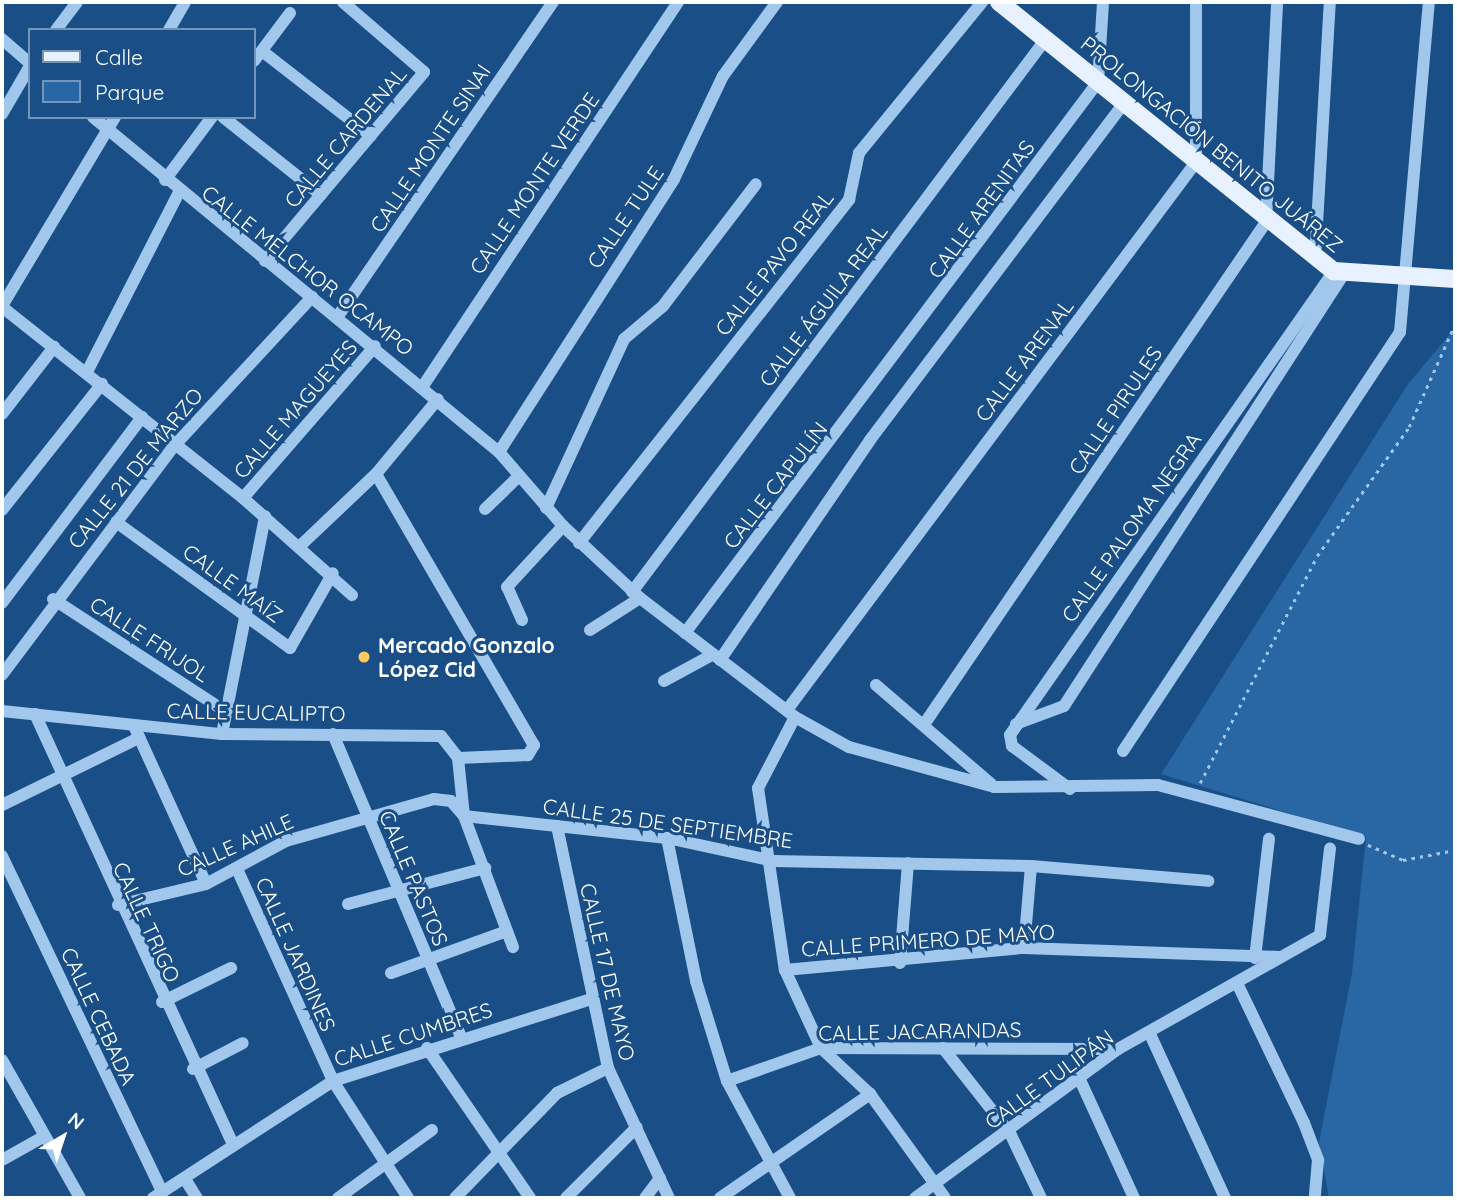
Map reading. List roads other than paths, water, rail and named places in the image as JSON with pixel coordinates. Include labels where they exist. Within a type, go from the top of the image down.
[{"type":"main road","name":"PROLONGACIÓN BENITO JUÁREZ","points":[[1007,5],[1045,40],[1266,222],[1315,259],[1339,272],[1407,279],[1455,279]]},
{"type":"street","points":[[58,28],[77,2]]},
{"type":"street","points":[[170,28],[186,2]]},
{"type":"street","name":"CALLE CARDENAL","points":[[265,261],[424,68],[342,2]]},
{"type":"street","name":"CALLE MONTE SINAI","points":[[338,316],[553,2]]},
{"type":"street","name":"CALLE MONTE VERDE","points":[[423,386],[678,2]]},
{"type":"street","name":"CALLE TULE","points":[[499,452],[674,180],[736,54],[777,2]]},
{"type":"street","name":"CALLE PAVO REAL","points":[[579,543],[849,200],[859,153],[982,2]]},
{"type":"street","points":[[1098,82],[1103,2]]},
{"type":"street","points":[[1196,2],[1196,162]]},
{"type":"street","points":[[1266,222],[1277,2]]},
{"type":"street","points":[[1315,259],[1330,2]]},
{"type":"street","points":[[1123,751],[1400,332],[1407,279],[1429,2]]},
{"type":"street","points":[[290,13],[258,56],[371,135]]},
{"type":"street","points":[[2,39],[28,62]]},
{"type":"street","name":"CALLE ÁGUILA REAL","points":[[636,595],[1045,40]]},
{"type":"street","points":[[2,114],[28,68]]},
{"type":"street","name":"CALLE ARENITAS","points":[[896,359],[1098,82]]},
{"type":"street","points":[[664,681],[716,657],[870,440],[1123,104]]},
{"type":"street","name":"CALLE MELCHOR OCAMPO","points":[[95,119],[179,192],[375,346],[499,452],[579,543],[636,595],[791,713],[849,747],[994,787],[1071,790],[1158,785],[1195,792],[1359,839]]},
{"type":"street","points":[[114,119],[2,307],[265,516],[333,573],[352,595]]},
{"type":"street","points":[[165,180],[211,119]]},
{"type":"street","points":[[226,119],[321,195]]},
{"type":"street","name":"CALLE ARENAL","points":[[821,1048],[785,970],[773,861],[758,788],[791,713],[1196,162]]},
{"type":"street","points":[[546,508],[630,330],[663,306],[756,184]]},
{"type":"street","points":[[87,372],[179,192]]},
{"type":"street","name":"CALLE PIRULES","points":[[925,723],[1266,222]]},
{"type":"street","points":[[1071,790],[1010,743],[1016,724],[1064,706],[1339,272]]},
{"type":"street","name":"CALLE PALOMA NEGRA","points":[[1016,724],[1339,272]]},
{"type":"street","name":"CALLE 21 DE MARZO","points":[[2,675],[53,599],[174,445],[312,297]]},
{"type":"street","name":"CALLE MAGUEYES","points":[[243,498],[375,346]]},
{"type":"street","points":[[2,414],[54,347]]},
{"type":"street","name":"CALLE CAPULÍN","points":[[685,634],[896,359]]},
{"type":"street","points":[[2,510],[102,384]]},
{"type":"street","points":[[300,546],[376,474],[438,399]]},
{"type":"street","points":[[2,603],[142,417]]},
{"type":"street","points":[[376,474],[535,750],[458,758],[464,816],[513,947]]},
{"type":"street","points":[[485,509],[519,476]]},
{"type":"street","points":[[222,734],[241,614],[265,516]]},
{"type":"street","name":"CALLE MAÍZ","points":[[116,522],[292,648],[333,573]]},
{"type":"street","points":[[522,620],[507,587],[563,526]]},
{"type":"street","points":[[590,630],[636,595]]},
{"type":"street","name":"CALLE FRIJOL","points":[[53,599],[225,711]]},
{"type":"street","points":[[876,685],[925,723],[994,787]]},
{"type":"street","points":[[2,711],[35,714],[137,733]]},
{"type":"street","name":"CALLE TRIGO","points":[[35,714],[58,775],[162,1002],[193,1069],[233,1143]]},
{"type":"street","points":[[2,805],[137,733]]},
{"type":"street","name":"CALLE EUCALIPTO","points":[[206,884],[137,733],[441,736],[458,758]]},
{"type":"street","name":"CALLE PASTOS","points":[[333,734],[461,1037]]},
{"type":"street","name":"CALLE AHILE","points":[[118,905],[206,884],[286,841],[443,798],[464,816]]},
{"type":"street","name":"CALLE 25 DE SEPTIEMBRE","points":[[464,816],[667,838],[773,861],[1031,866],[1208,881]]},
{"type":"street","name":"CALLE 17 DE MAYO","points":[[557,826],[591,999],[608,1068],[669,1198]]},
{"type":"street","points":[[667,838],[696,981],[727,1081],[790,1198]]},
{"type":"street","points":[[1255,958],[1269,839]]},
{"type":"street","name":"CALLE TULIPÁN","points":[[915,1198],[1081,1082],[1118,1049],[1150,1034],[1321,933],[1330,849]]},
{"type":"street","name":"CALLE CEBADA","points":[[2,856],[158,1195]]},
{"type":"street","points":[[900,963],[908,863]]},
{"type":"street","points":[[1024,948],[1031,866]]},
{"type":"street","points":[[348,904],[397,888],[485,867]]},
{"type":"street","name":"CALLE JARDINES","points":[[237,869],[332,1081],[408,1198]]},
{"type":"street","points":[[391,973],[507,931]]},
{"type":"street","name":"CALLE PRIMERO DE MAYO","points":[[785,970],[900,963],[1024,948],[1283,957]]},
{"type":"street","points":[[162,1002],[230,968]]},
{"type":"street","points":[[1237,983],[1304,1123],[1318,1160],[1315,1198]]},
{"type":"street","name":"CALLE CUMBRES","points":[[158,1195],[233,1143],[332,1081],[461,1037],[591,999]]},
{"type":"street","points":[[1150,1034],[1225,1198]]},
{"type":"street","points":[[193,1069],[243,1043]]},
{"type":"street","points":[[427,1048],[530,1198]]},
{"type":"street","points":[[821,1048],[870,1094],[937,1183],[945,1198]]},
{"type":"street","name":"CALLE JACARANDAS","points":[[727,1081],[821,1048],[1118,1049]]},
{"type":"street","points":[[943,1048],[1010,1133],[1041,1198]]},
{"type":"street","points":[[4,1068],[80,1198]]},
{"type":"street","points":[[455,1198],[557,1093],[608,1068]]},
{"type":"street","points":[[1081,1082],[1134,1198]]},
{"type":"street","points":[[720,1198],[870,1094]]},
{"type":"street","points":[[566,1198],[636,1127]]},
{"type":"street","points":[[338,1198],[432,1130]]},
{"type":"street","points":[[2,1160],[45,1136]]},
{"type":"street","points":[[185,1178],[197,1198]]},
{"type":"street","points":[[645,1198],[660,1178]]},
{"type":"place","name":"Mercado Gonzalo López Cid","points":[[364,657]]}]
